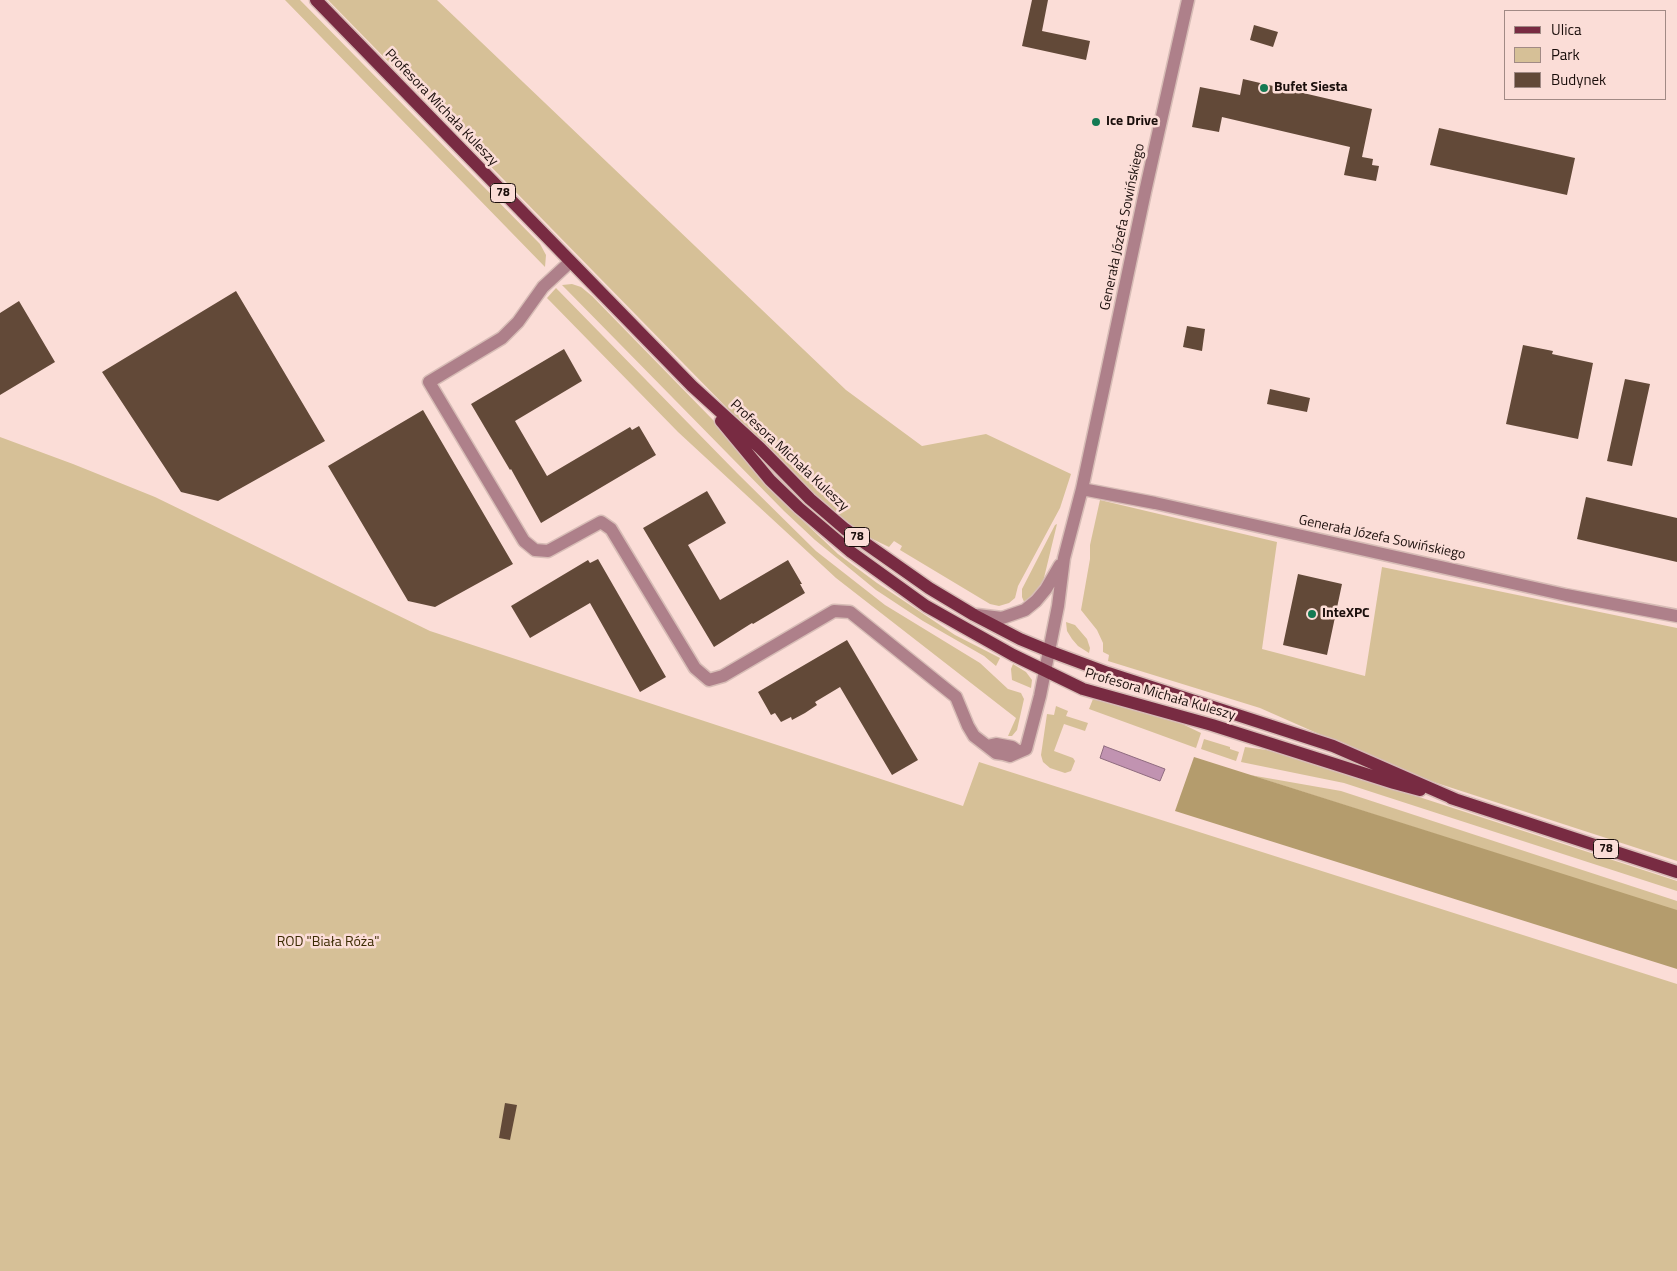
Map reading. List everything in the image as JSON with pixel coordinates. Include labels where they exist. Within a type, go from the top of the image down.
[{"type":"main road","name":"Profesora Michała Kuleszy","points":[[316,0],[692,386],[845,529],[928,588],[1020,639],[1049,651],[1108,674],[1333,746],[1457,800]]},
{"type":"main road","name":"Profesora Michała Kuleszy","points":[[692,386],[770,480],[799,508],[852,552],[926,606],[1012,656],[1045,670],[1083,690],[1212,725],[1394,784],[1457,800],[1677,872]]},
{"type":"street","name":"Generała Józefa Sowińskiego","points":[[570,262],[544,287],[518,322],[502,338],[429,382],[524,540],[536,550],[548,551],[601,522],[611,529],[695,668],[708,680],[723,676],[834,611],[850,612],[956,697],[974,736],[987,746],[996,744],[1012,747],[1019,752],[1026,749],[1045,670],[1064,558],[1082,489],[1188,0]]},
{"type":"street","name":"Generała Józefa Sowińskiego","points":[[1082,489],[1156,503],[1566,594],[1677,616]]},
{"type":"street","points":[[974,615],[1002,618],[1024,610],[1036,601],[1046,589],[1064,558]]},
{"type":"green space","points":[[285,0],[300,0],[540,244],[546,255],[545,267]]},
{"type":"green space","points":[[328,0],[437,0],[846,390],[922,446],[986,434],[1071,474],[1060,508],[1018,586],[1015,598],[1009,603],[999,606],[990,604],[900,550],[902,546],[894,541],[889,547],[862,534],[827,506],[772,454]]},
{"type":"green space","points":[[572,284],[581,287],[592,296],[713,420],[765,485],[838,554],[877,583],[955,635],[1000,658],[996,666],[984,656],[923,621],[876,590],[815,540],[784,511],[562,285]]},
{"type":"green space","points":[[556,288],[816,551],[885,605],[980,663],[1008,689],[1021,693],[1024,699],[1017,730],[1012,736],[1008,736],[1016,718],[836,578],[678,432],[547,298]]},
{"type":"green space","name":"ROD \"Biała Róża\"","points":[[0,437],[155,497],[430,631],[963,806],[979,762],[1677,984],[1677,1271],[0,1271]]},
{"type":"green space","points":[[1100,500],[1277,542],[1262,649],[1365,676],[1382,567],[1677,628],[1677,861],[1412,775],[1260,708],[1108,661],[1109,655],[1103,652],[1103,643],[1097,630],[1081,610],[1090,559],[1090,545]]},
{"type":"green space","points":[[1057,524],[1043,582],[1039,591],[1025,604],[1022,597],[1022,589]]},
{"type":"green space","points":[[1066,622],[1075,625],[1087,639],[1090,648],[1089,653],[1078,646],[1072,639],[1067,631]]},
{"type":"green space","points":[[1013,664],[1026,672],[1032,680],[1031,688],[1012,680],[1011,669]]},
{"type":"green space","points":[[1093,699],[1172,719],[1201,733],[1196,748],[1089,709]]},
{"type":"green space","points":[[1056,706],[1068,711],[1066,716],[1088,723],[1085,731],[1064,724],[1054,751],[1073,758],[1075,761],[1071,771],[1065,773],[1050,768],[1043,762],[1041,755],[1047,714],[1054,715]]},
{"type":"green space","points":[[1204,739],[1230,747],[1230,749],[1239,752],[1236,761],[1201,749]]},
{"type":"green space","points":[[1245,747],[1281,752],[1677,881],[1677,891],[1344,783],[1241,762]]},
{"type":"green space","points":[[1250,775],[1341,791],[1677,901],[1677,911]]},
{"type":"shaded area","points":[[1104,746],[1165,769],[1160,781],[1100,758]]},
{"type":"shaded area","points":[[1194,757],[1677,910],[1677,969],[1175,811]]},
{"type":"building","points":[[1032,0],[1048,0],[1042,31],[1090,41],[1086,60],[1022,46]]},
{"type":"building","points":[[1254,25],[1278,32],[1273,47],[1250,40]]},
{"type":"building","points":[[1243,79],[1372,109],[1362,157],[1373,159],[1372,165],[1379,166],[1376,181],[1344,175],[1350,147],[1222,117],[1219,132],[1192,127],[1200,87],[1240,95]]},
{"type":"building","points":[[1439,128],[1575,158],[1567,195],[1430,165]]},
{"type":"building","points":[[236,291],[325,441],[218,501],[181,492],[102,372]]},
{"type":"building","points":[[19,301],[55,362],[0,395],[0,313]]},
{"type":"building","points":[[1187,326],[1205,329],[1202,351],[1183,347]]},
{"type":"building","points":[[1523,345],[1553,351],[1552,354],[1593,363],[1578,439],[1506,424]]},
{"type":"building","points":[[564,349],[582,381],[515,421],[547,476],[630,427],[632,430],[639,426],[656,455],[541,523],[511,469],[471,404]]},
{"type":"building","points":[[1625,379],[1650,384],[1632,466],[1607,461]]},
{"type":"building","points":[[1270,389],[1310,398],[1307,412],[1267,404]]},
{"type":"building","points":[[423,410],[513,564],[435,607],[408,601],[328,466]]},
{"type":"building","points":[[707,491],[726,523],[688,545],[720,600],[788,560],[805,593],[714,647],[643,528]]},
{"type":"building","points":[[1586,497],[1677,518],[1677,562],[1577,539]]},
{"type":"building","points":[[598,559],[666,677],[640,692],[590,603],[530,638],[511,606],[588,560],[590,563]]},
{"type":"building","name":"InteXPC","points":[[1298,574],[1342,584],[1327,655],[1283,645]]},
{"type":"building","points":[[847,640],[918,760],[892,775],[840,687],[815,702],[817,705],[805,713],[792,720],[791,717],[781,722],[775,713],[771,715],[758,692]]},
{"type":"building","points":[[505,1103],[517,1105],[510,1140],[499,1138]]},
{"type":"place","name":"Bufet Siesta","points":[[1264,88]]},
{"type":"place","name":"Ice Drive","points":[[1096,122]]},
{"type":"place","name":"InteXPC","points":[[1312,614]]}]
